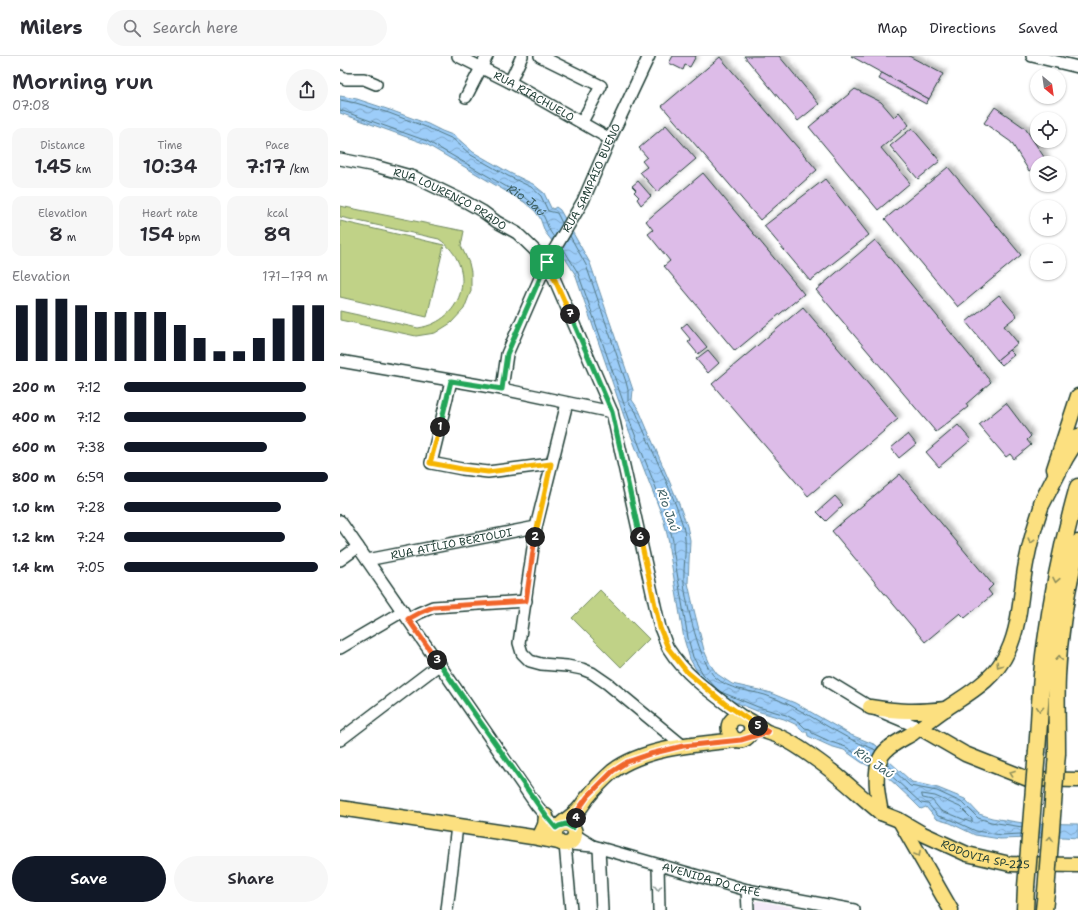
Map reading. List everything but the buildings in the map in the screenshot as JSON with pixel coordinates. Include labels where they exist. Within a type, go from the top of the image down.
[{"type":"highway","points":[[1042,503],[1065,458],[1078,437]]},
{"type":"highway","points":[[1025,910],[1044,649],[1067,528],[1078,487]]},
{"type":"highway","points":[[1044,910],[1057,753],[1057,676],[1062,624],[1072,566],[1078,543]]},
{"type":"main road","points":[[881,813],[877,790],[877,779],[879,760],[886,750],[916,731],[946,709],[968,696],[992,675],[1007,652],[1017,627],[1028,554],[1042,503],[1078,396]]},
{"type":"main road","points":[[870,707],[895,711],[921,712],[946,709]]},
{"type":"main road","points":[[709,743],[729,727],[734,719],[738,717],[746,719],[750,723],[752,730],[742,739]]},
{"type":"main road","name":"RODOVIA SP-225","points":[[746,719],[818,760],[881,813],[899,820],[923,834],[967,854],[1010,864],[1078,865]]},
{"type":"main road","points":[[729,727],[731,736],[742,739]]},
{"type":"main road","points":[[916,731],[965,754],[1028,779],[1078,780]]},
{"type":"main road","points":[[564,835],[588,796],[613,771],[627,762],[650,754],[683,746],[773,734]]},
{"type":"main road","points":[[850,787],[877,790]]},
{"type":"main road","name":"AVENIDA DO CAFÉ","points":[[340,808],[457,826],[536,836],[564,835]]},
{"type":"main road","points":[[536,836],[545,825],[546,816]]},
{"type":"main road","points":[[899,820],[951,910]]},
{"type":"street","name":"RUA RIACHUELO","points":[[458,56],[510,82],[610,139]]},
{"type":"street","points":[[466,97],[487,56]]},
{"type":"street","points":[[510,82],[522,56]]},
{"type":"street","points":[[540,56],[601,86],[582,122]]},
{"type":"street","name":"RUA SAMPÁIO BUENO","points":[[502,389],[507,354],[547,262],[583,201],[649,56]]},
{"type":"street","points":[[1032,56],[1061,60],[1078,67]]},
{"type":"street","points":[[340,76],[346,79],[364,79],[376,84]]},
{"type":"street","name":"RUA LOURENÇO PRADO","points":[[340,159],[375,166],[414,177],[466,202],[516,233],[547,262]]},
{"type":"street","points":[[547,262],[612,412],[660,628],[668,648],[687,672],[746,719]]},
{"type":"street","points":[[340,361],[502,389],[612,412]]},
{"type":"street","points":[[451,381],[430,463],[488,472],[551,464]]},
{"type":"street","points":[[567,403],[536,527],[519,643],[522,653],[530,661],[541,664],[567,666],[592,673],[608,684],[683,746]]},
{"type":"street","points":[[340,521],[546,816],[564,835],[572,910]]},
{"type":"street","name":"RUA ATÍLIO BERTOLDI","points":[[367,560],[536,527]]},
{"type":"street","points":[[340,560],[358,547]]},
{"type":"street","points":[[340,648],[406,615],[419,613],[433,607],[526,601]]},
{"type":"street","points":[[340,740],[440,664]]},
{"type":"street","points":[[829,682],[870,707],[916,731]]},
{"type":"street","points":[[724,703],[729,727]]},
{"type":"street","points":[[448,910],[457,826]]},
{"type":"street","name":"AVENIDA DO CAFÉ","points":[[564,835],[596,847],[747,890],[854,910]]},
{"type":"street","points":[[596,847],[602,910]]},
{"type":"street","points":[[658,865],[659,910]]},
{"type":"street","points":[[747,890],[748,910]]},
{"type":"shaded area","points":[[755,901],[761,901],[806,910],[753,910]]},
{"type":"green space","points":[[340,206],[464,231],[461,246],[469,263],[471,272],[471,291],[464,309],[451,323],[435,333],[416,336],[340,320],[340,311],[418,328],[434,323],[447,315],[456,304],[461,291],[462,277],[459,263],[451,250],[439,239],[340,217]]},
{"type":"green space","points":[[340,221],[444,245],[427,317],[340,297]]},
{"type":"green space","points":[[600,590],[649,639],[621,667],[572,618]]},
{"type":"water","name":"Rio Jaú","points":[[340,96],[357,99],[390,110],[455,136],[473,152],[533,184],[544,193],[551,208],[553,209],[556,207],[560,210],[590,263],[633,390],[632,400],[639,410],[687,526],[690,540],[688,583],[704,650],[710,664],[717,674],[732,684],[768,692],[795,703],[851,735],[876,745],[889,761],[912,782],[938,788],[965,799],[979,814],[992,818],[1023,823],[1078,824],[1078,838],[1000,839],[975,835],[950,823],[936,819],[926,807],[921,809],[883,773],[861,762],[844,750],[830,746],[808,736],[807,732],[803,732],[797,725],[784,719],[757,711],[717,695],[700,677],[690,659],[684,639],[669,542],[663,518],[628,428],[575,274],[563,255],[545,232],[540,218],[535,211],[524,202],[426,144],[340,113]]},
{"type":"route","points":[[547,262],[612,412],[660,628],[668,648],[687,672],[724,703],[768,732],[741,740],[683,746],[650,754],[627,762],[613,771],[588,796],[578,810],[573,828],[570,825],[562,824],[556,828],[537,806],[408,619],[433,607],[526,601],[536,527],[551,464],[514,470],[488,472],[430,463],[451,381],[502,389],[507,354],[547,262]]}]
